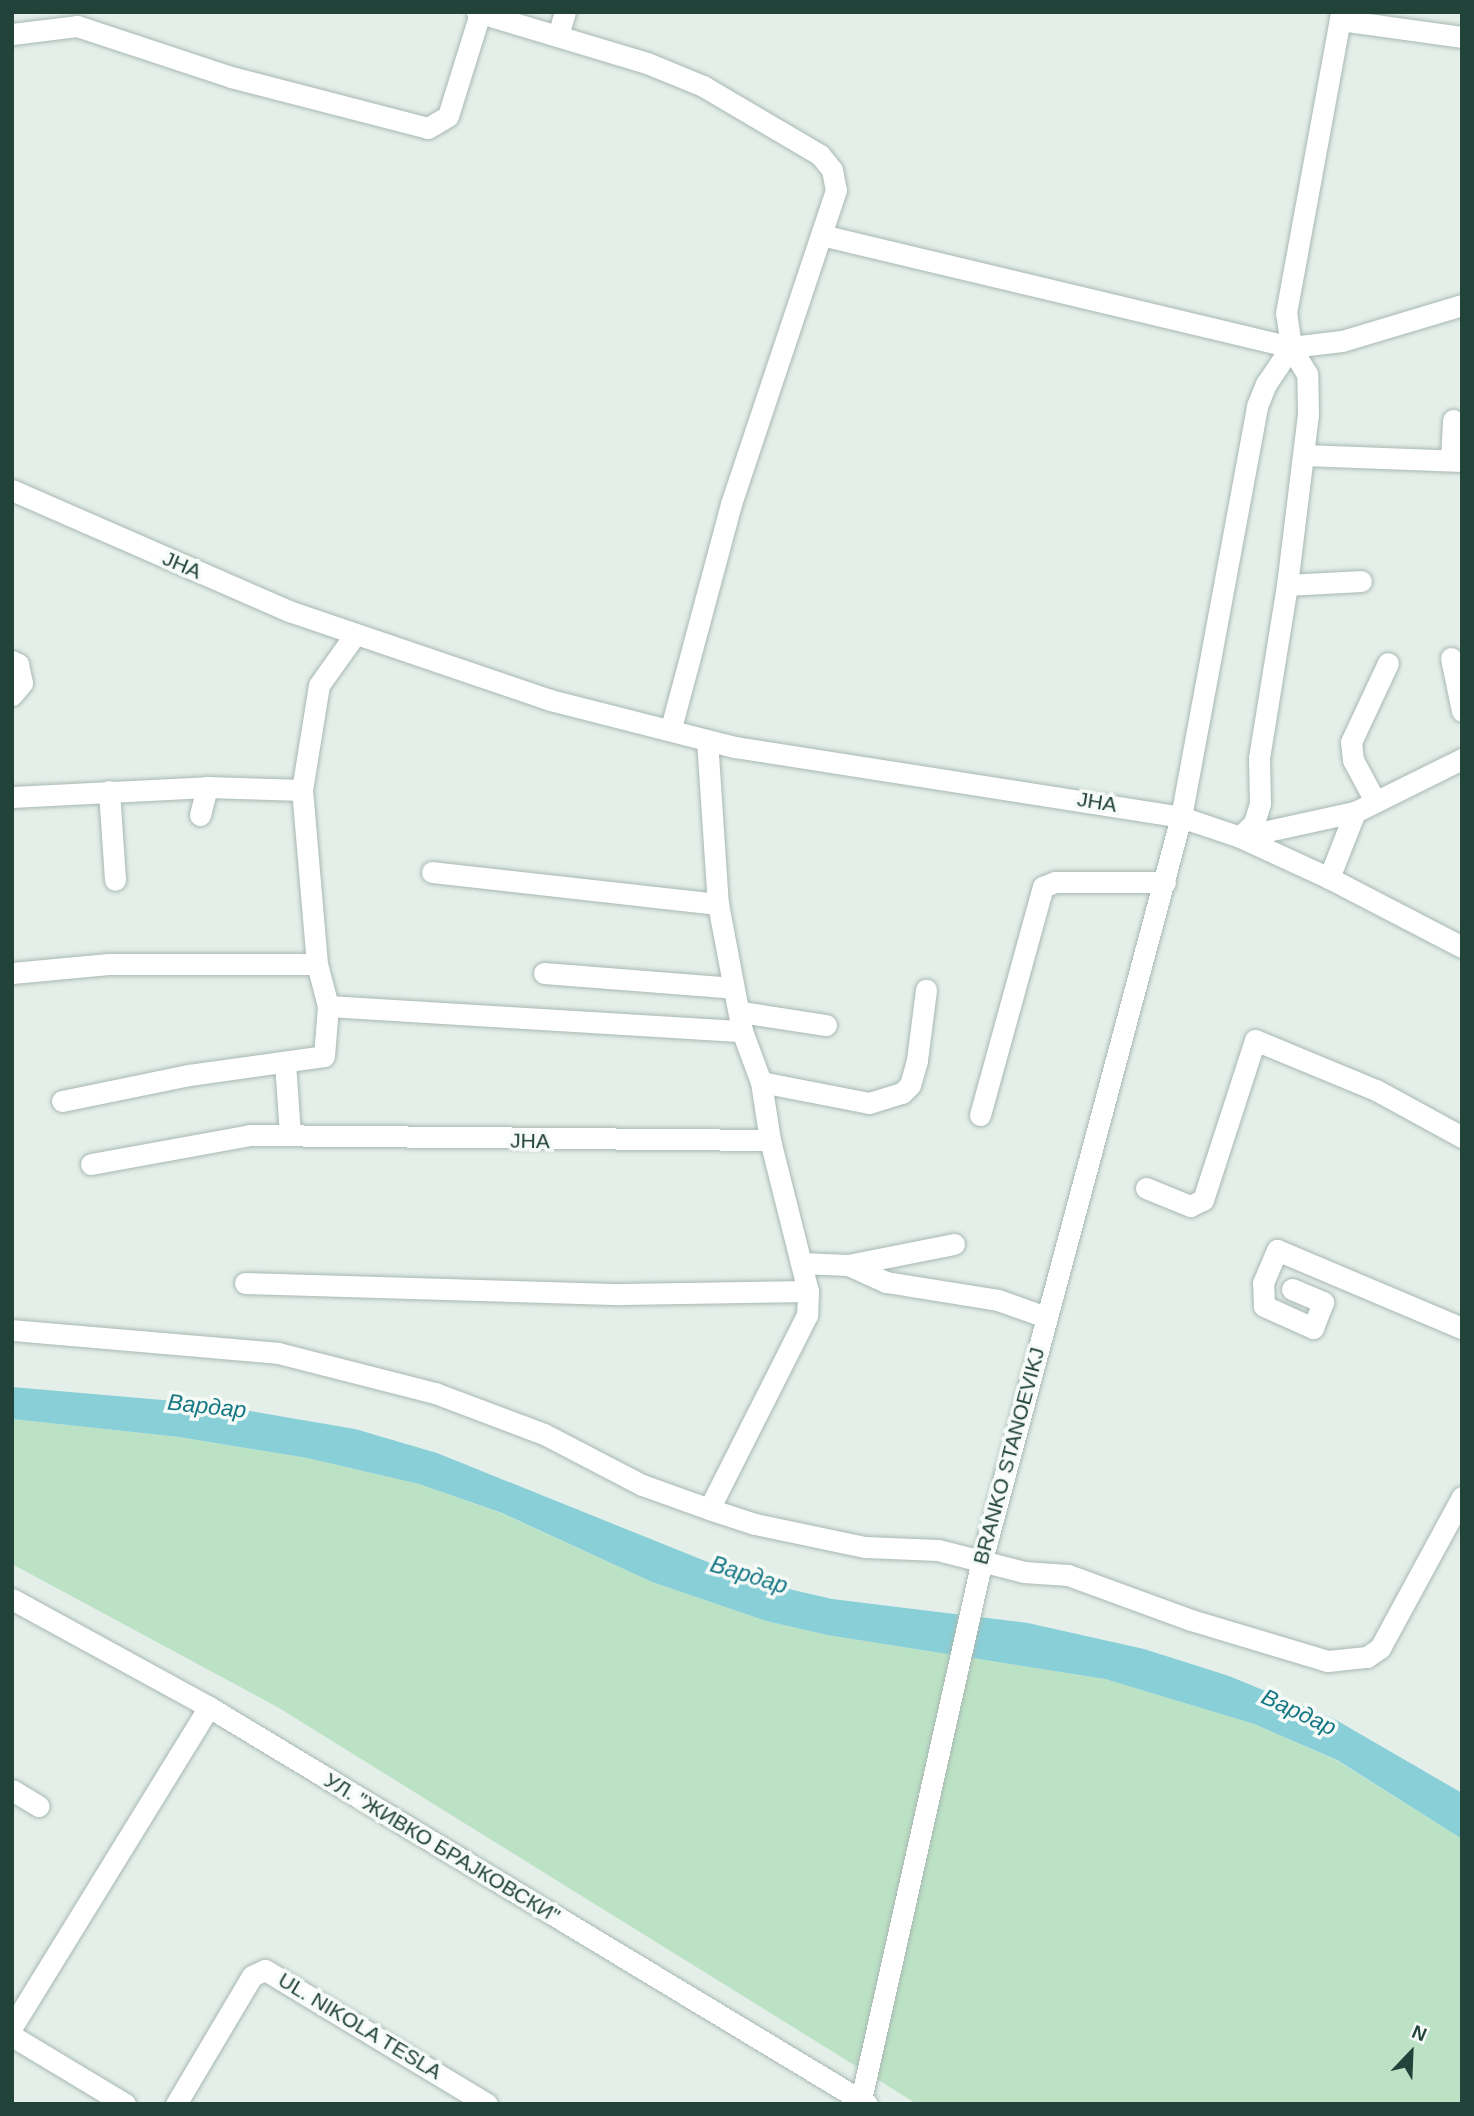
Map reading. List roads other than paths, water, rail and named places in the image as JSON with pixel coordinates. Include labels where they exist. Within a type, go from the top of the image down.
[{"type":"street","points":[[558,36],[565,12]]},
{"type":"street","points":[[12,34],[77,26],[231,76],[428,128],[447,116],[479,13],[647,63],[703,86],[820,155],[832,170],[836,190],[731,504],[671,728]]},
{"type":"street","points":[[1240,837],[1254,823],[1260,803],[1259,758],[1287,585],[1304,455],[1307,374],[1291,347],[1286,313],[1341,16],[1462,37]]},
{"type":"street","points":[[821,235],[1291,347],[1342,341],[1462,305]]},
{"type":"street","name":"BRANKO STANOEVIKJ","points":[[863,2103],[975,1588],[1181,817],[1257,406],[1291,347]]},
{"type":"street","points":[[1304,455],[1457,461],[1453,420]]},
{"type":"street","name":"ЈНА","points":[[12,490],[354,636],[550,700],[671,728],[707,740],[1181,817],[1240,837],[1329,878],[1462,947]]},
{"type":"street","points":[[1287,585],[1361,582]]},
{"type":"street","points":[[62,1101],[189,1075],[324,1056],[328,1006],[317,964],[302,790],[319,685],[354,636]]},
{"type":"street","points":[[1451,658],[1462,711]]},
{"type":"street","points":[[12,661],[18,664],[22,683],[12,695]]},
{"type":"street","points":[[1374,799],[1353,760],[1351,742],[1388,663]]},
{"type":"street","points":[[707,740],[718,904],[733,988],[761,1082],[770,1140],[808,1290],[807,1315],[709,1508]]},
{"type":"street","points":[[1240,837],[1355,812],[1374,799],[1462,759]]},
{"type":"street","points":[[12,797],[207,787],[302,790]]},
{"type":"street","points":[[200,815],[207,787]]},
{"type":"street","points":[[109,791],[115,880]]},
{"type":"street","points":[[1329,878],[1355,812]]},
{"type":"street","points":[[432,872],[718,904]]},
{"type":"street","points":[[980,1115],[1043,887],[1055,881],[1165,883]]},
{"type":"street","points":[[12,973],[109,964],[317,964]]},
{"type":"street","points":[[544,973],[733,988]]},
{"type":"street","points":[[761,1082],[869,1102],[902,1093],[910,1085],[916,1060],[926,990]]},
{"type":"street","points":[[328,1006],[826,1026]]},
{"type":"street","points":[[1146,1188],[1190,1206],[1203,1200],[1255,1040],[1376,1090],[1462,1137]]},
{"type":"street","points":[[285,1063],[290,1135]]},
{"type":"street","name":"ЈНА","points":[[92,1164],[250,1135],[770,1140]]},
{"type":"street","points":[[801,1264],[848,1265],[954,1244]]},
{"type":"street","points":[[1292,1289],[1324,1302],[1313,1328],[1264,1306],[1263,1283],[1277,1250],[1462,1328]]},
{"type":"street","points":[[848,1265],[886,1282],[998,1300],[1046,1317]]},
{"type":"street","points":[[245,1283],[621,1294],[808,1290]]},
{"type":"street","points":[[12,1329],[278,1353],[435,1393],[544,1434],[642,1485],[755,1524],[865,1547],[938,1550],[1024,1572],[1068,1575],[1191,1620],[1328,1661],[1367,1657],[1380,1648],[1462,1497]]},
{"type":"street","name":"УЛ. \"ЖИВКО БРАЈКОВСКИ\"","points":[[12,1599],[209,1707],[863,2103]]},
{"type":"street","points":[[12,2027],[209,1707]]},
{"type":"street","points":[[12,1790],[40,1806]]},
{"type":"street","name":"UL. NIKOLA TESLA","points":[[176,2104],[252,1976],[265,1970],[487,2104]]},
{"type":"street","points":[[12,2036],[125,2104]]},
{"type":"water","name":"Вардар","points":[[12,1387],[209,1404],[355,1429],[437,1453],[755,1581],[832,1599],[1028,1623],[1144,1649],[1229,1676],[1336,1720],[1462,1793],[1462,1839],[1337,1760],[1254,1724],[1105,1679],[827,1635],[766,1621],[652,1582],[502,1513],[419,1484],[307,1458],[179,1437],[12,1419]]}]
